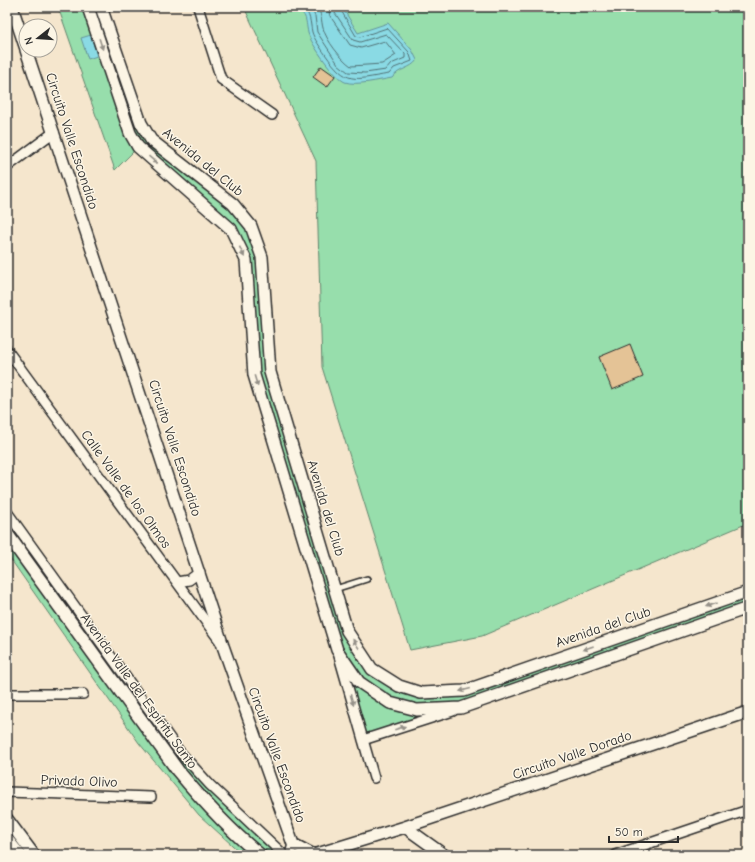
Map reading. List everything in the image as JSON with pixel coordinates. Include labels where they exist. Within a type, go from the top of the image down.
[{"type":"main road","name":"Avenida Valle del Espíritu Santo","points":[[7,534],[178,771],[208,806],[240,839],[260,855]]},
{"type":"street","name":"Circuito Valle Escondido","points":[[12,7],[18,25]]},
{"type":"street","points":[[88,7],[130,133],[138,147],[231,229],[246,260],[254,374],[374,778]]},
{"type":"street","name":"Avenida del Club","points":[[101,7],[141,123],[151,140],[233,204],[251,226],[262,257],[270,372],[347,631],[372,669],[399,686],[421,693],[464,691],[748,592]]},
{"type":"street","points":[[198,7],[221,79],[272,115]]},
{"type":"street","name":"Circuito Valle Escondido","points":[[29,58],[200,572],[223,646],[292,850]]},
{"type":"street","points":[[123,112],[135,107]]},
{"type":"street","points":[[7,167],[54,132]]},
{"type":"street","name":"Calle Valle de los Olmos","points":[[7,350],[223,646]]},
{"type":"street","points":[[7,512],[179,751],[210,785],[284,855]]},
{"type":"street","points":[[177,582],[189,580],[200,572]]},
{"type":"street","points":[[363,740],[461,708],[748,608]]},
{"type":"street","points":[[332,636],[347,631]]},
{"type":"street","points":[[337,650],[359,682],[390,703],[417,710],[461,708]]},
{"type":"street","points":[[7,694],[83,694]]},
{"type":"street","name":"Circuito Valle Dorado","points":[[314,855],[405,827],[748,712]]},
{"type":"street","name":"Privada Olivo","points":[[7,792],[151,797]]},
{"type":"street","points":[[615,855],[748,810]]},
{"type":"street","points":[[7,819],[34,855]]},
{"type":"street","points":[[405,827],[444,855]]},
{"type":"street","points":[[7,838],[20,855]]},
{"type":"street","points":[[292,850],[314,855]]},
{"type":"lane","points":[[335,589],[367,579]]},
{"type":"green space","points":[[58,7],[101,7],[151,140],[233,204],[262,257],[270,372],[347,631],[372,669],[399,686],[463,691],[748,592],[748,608],[363,740],[254,375],[246,260],[231,229],[138,147],[115,170]]},
{"type":"green space","points":[[244,7],[748,7],[748,523],[482,636],[410,650],[322,367],[316,161]]},
{"type":"green space","points":[[7,512],[179,751],[284,855],[243,855],[199,815],[139,743],[7,554]]},
{"type":"water","points":[[292,7],[342,7],[358,33],[388,23],[412,50],[417,60],[412,65],[398,72],[392,78],[362,83],[345,82],[335,74],[314,45],[308,33],[306,20],[303,14]]},
{"type":"water","points":[[91,35],[97,56],[88,59],[81,38]]},
{"type":"building","points":[[321,66],[335,76],[327,87],[313,77]]},
{"type":"building","points":[[630,344],[643,377],[612,390],[599,357]]}]
